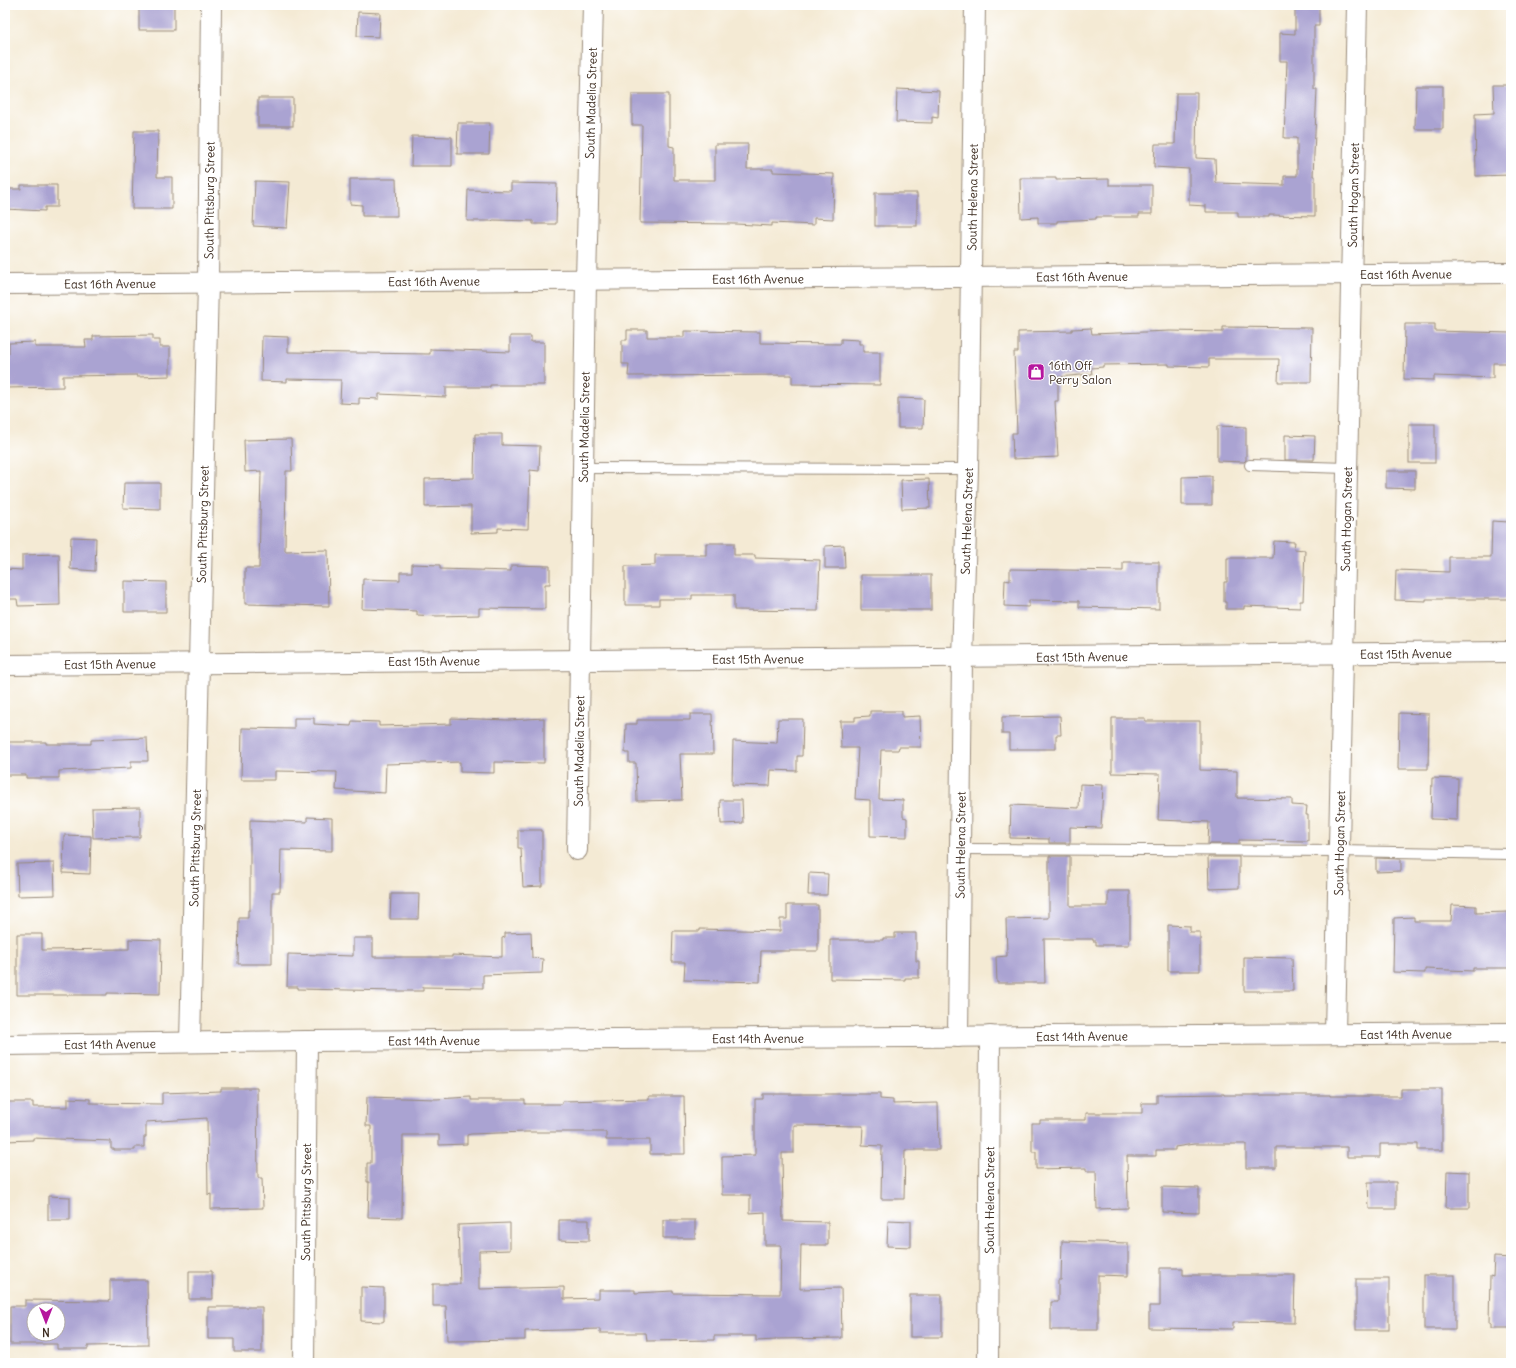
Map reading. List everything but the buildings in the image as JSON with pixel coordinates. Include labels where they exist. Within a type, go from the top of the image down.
[{"type":"street","name":"South Pittsburg Street","points":[[190,1042],[208,283],[211,5]]},
{"type":"street","name":"South Madelia Street","points":[[577,850],[582,468],[593,5]]},
{"type":"street","name":"South Helena Street","points":[[958,1036],[962,658],[968,469],[975,5]]},
{"type":"street","name":"South Hogan Street","points":[[1335,1033],[1357,5]]},
{"type":"street","name":"East 16th Avenue","points":[[5,284],[1511,273]]},
{"type":"street","name":"East 15th Avenue","points":[[5,665],[199,662],[962,658],[1511,652]]},
{"type":"street","name":"East 14th Avenue","points":[[5,1045],[190,1042],[1511,1032]]},
{"type":"street","name":"South Helena Street","points":[[988,1363],[990,1036]]},
{"type":"street","name":"South Pittsburg Street","points":[[304,1363],[307,1041]]},
{"type":"lane","points":[[1250,465],[1347,468]]},
{"type":"lane","points":[[582,468],[968,469]]},
{"type":"lane","points":[[961,848],[1511,854]]},
{"type":"place","name":"16th Off Perry Salon","points":[[1036,372]]}]
